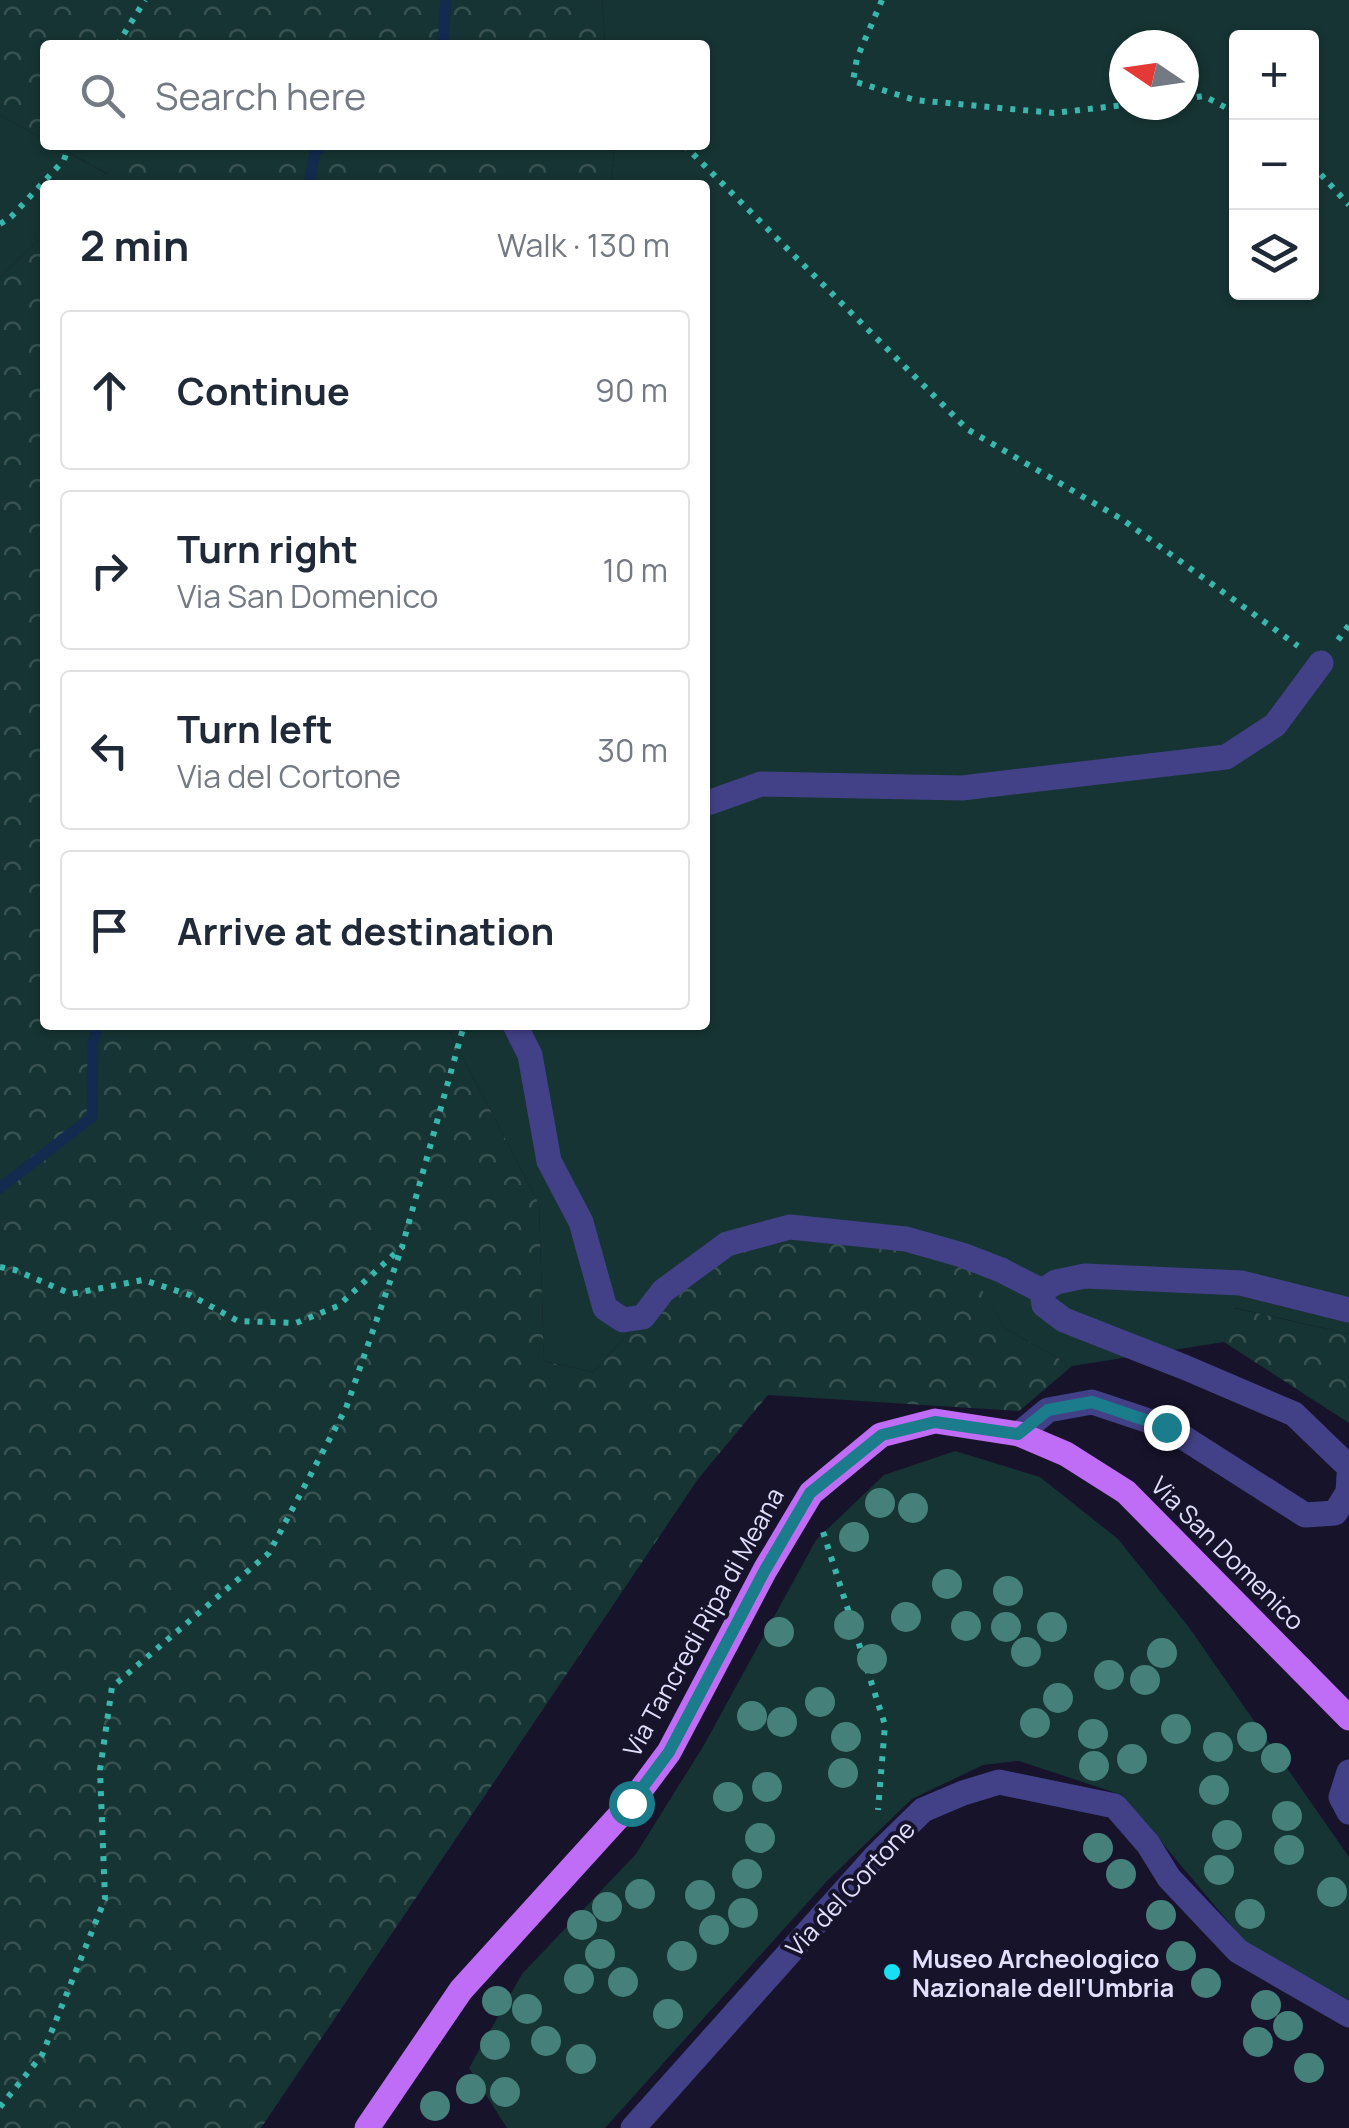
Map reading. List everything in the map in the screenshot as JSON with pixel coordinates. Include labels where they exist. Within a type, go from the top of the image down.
[{"type":"main road","name":"Via San Domenico","points":[[935,1422],[1018,1434],[1066,1454],[1126,1492],[1349,1718]]},
{"type":"main road","name":"Via Tancredi Ripa di Meana","points":[[367,2128],[461,1990],[631,1803],[669,1752],[810,1493],[882,1435],[935,1422]]},
{"type":"street","points":[[710,802],[761,784],[962,788],[1226,757],[1275,725],[1321,663]]},
{"type":"street","points":[[518,1030],[530,1055],[549,1160],[581,1222],[606,1308],[623,1320],[643,1317],[663,1291],[727,1244],[790,1227],[906,1239],[962,1255],[1042,1291]]},
{"type":"street","points":[[1042,1291],[1056,1282],[1085,1276],[1240,1283],[1349,1310]]},
{"type":"street","points":[[1042,1291],[1044,1305],[1064,1320],[1294,1414],[1349,1467]]},
{"type":"street","points":[[1018,1434],[1048,1410],[1092,1402],[1166,1427],[1304,1515],[1335,1513],[1348,1492],[1349,1476]]},
{"type":"street","points":[[1349,1772],[1341,1797],[1349,1812]]},
{"type":"street","name":"Via del Cortone","points":[[633,2128],[875,1857],[923,1810],[999,1782],[1115,1806],[1148,1844],[1170,1878],[1238,1951],[1349,2014]]},
{"type":"path","points":[[121,40],[145,0]]},
{"type":"path","points":[[882,0],[857,58],[852,81],[915,100],[1054,112],[1109,106]]},
{"type":"path","points":[[1199,96],[1229,109]]},
{"type":"path","points":[[45,180],[64,160],[67,150]]},
{"type":"path","points":[[689,150],[967,429],[1123,520],[1321,663]]},
{"type":"path","points":[[1319,172],[1349,204]]},
{"type":"path","points":[[0,224],[40,186]]},
{"type":"path","points":[[0,2107],[42,2054],[105,1898],[100,1770],[112,1687],[270,1553],[346,1408],[402,1247],[463,1030]]},
{"type":"path","points":[[0,1267],[70,1294],[144,1280],[190,1294],[238,1321],[296,1323],[338,1306],[402,1247]]},
{"type":"path","points":[[810,1493],[885,1725],[875,1857]]},
{"type":"green space","points":[[0,0],[602,0],[605,40],[40,40],[40,137],[0,115]]},
{"type":"green space","points":[[602,0],[1349,0],[1349,1334],[1235,1308],[1224,1342],[1072,1366],[1004,1328],[961,1255],[643,1317],[593,1372],[544,1361],[539,1204],[449,1030],[710,1030],[710,180],[611,180],[613,150],[710,150],[710,40],[605,40]]},
{"type":"green space","points":[[0,115],[40,137],[40,150],[64,150],[109,175],[104,180],[40,180],[40,239],[0,277]]},
{"type":"green space","points":[[64,150],[613,150],[614,162],[611,180],[103,180],[108,174]]},
{"type":"green space","points":[[40,239],[40,1030],[449,1030],[539,1204],[544,1361],[593,1372],[643,1317],[727,1244],[790,1227],[962,1255],[1004,1328],[1072,1366],[1019,1411],[768,1395],[698,1479],[261,2128],[0,2128],[0,277]]},
{"type":"green space","points":[[1234,1308],[1349,1334],[1349,1423],[1224,1342]]},
{"type":"green space","points":[[955,1451],[1040,1477],[1118,1539],[1188,1626],[1349,1857],[1349,2000],[1246,1943],[1122,1795],[1019,1761],[983,1765],[912,1799],[827,1881],[605,2128],[507,2128],[469,2068],[522,1974],[636,1854],[704,1745],[816,1540],[884,1475]]},
{"type":"waterway","points":[[443,40],[446,0]]},
{"type":"waterway","points":[[310,180],[317,150]]},
{"type":"waterway","points":[[0,1188],[92,1117],[96,1030]]},
{"type":"place","name":"Museo Archeologico Nazionale dell'Umbria","points":[[892,1972]]},
{"type":"route","points":[[631,1803],[669,1752],[810,1493],[882,1435],[935,1422],[1018,1434],[1048,1410],[1092,1402],[1166,1427]]}]
